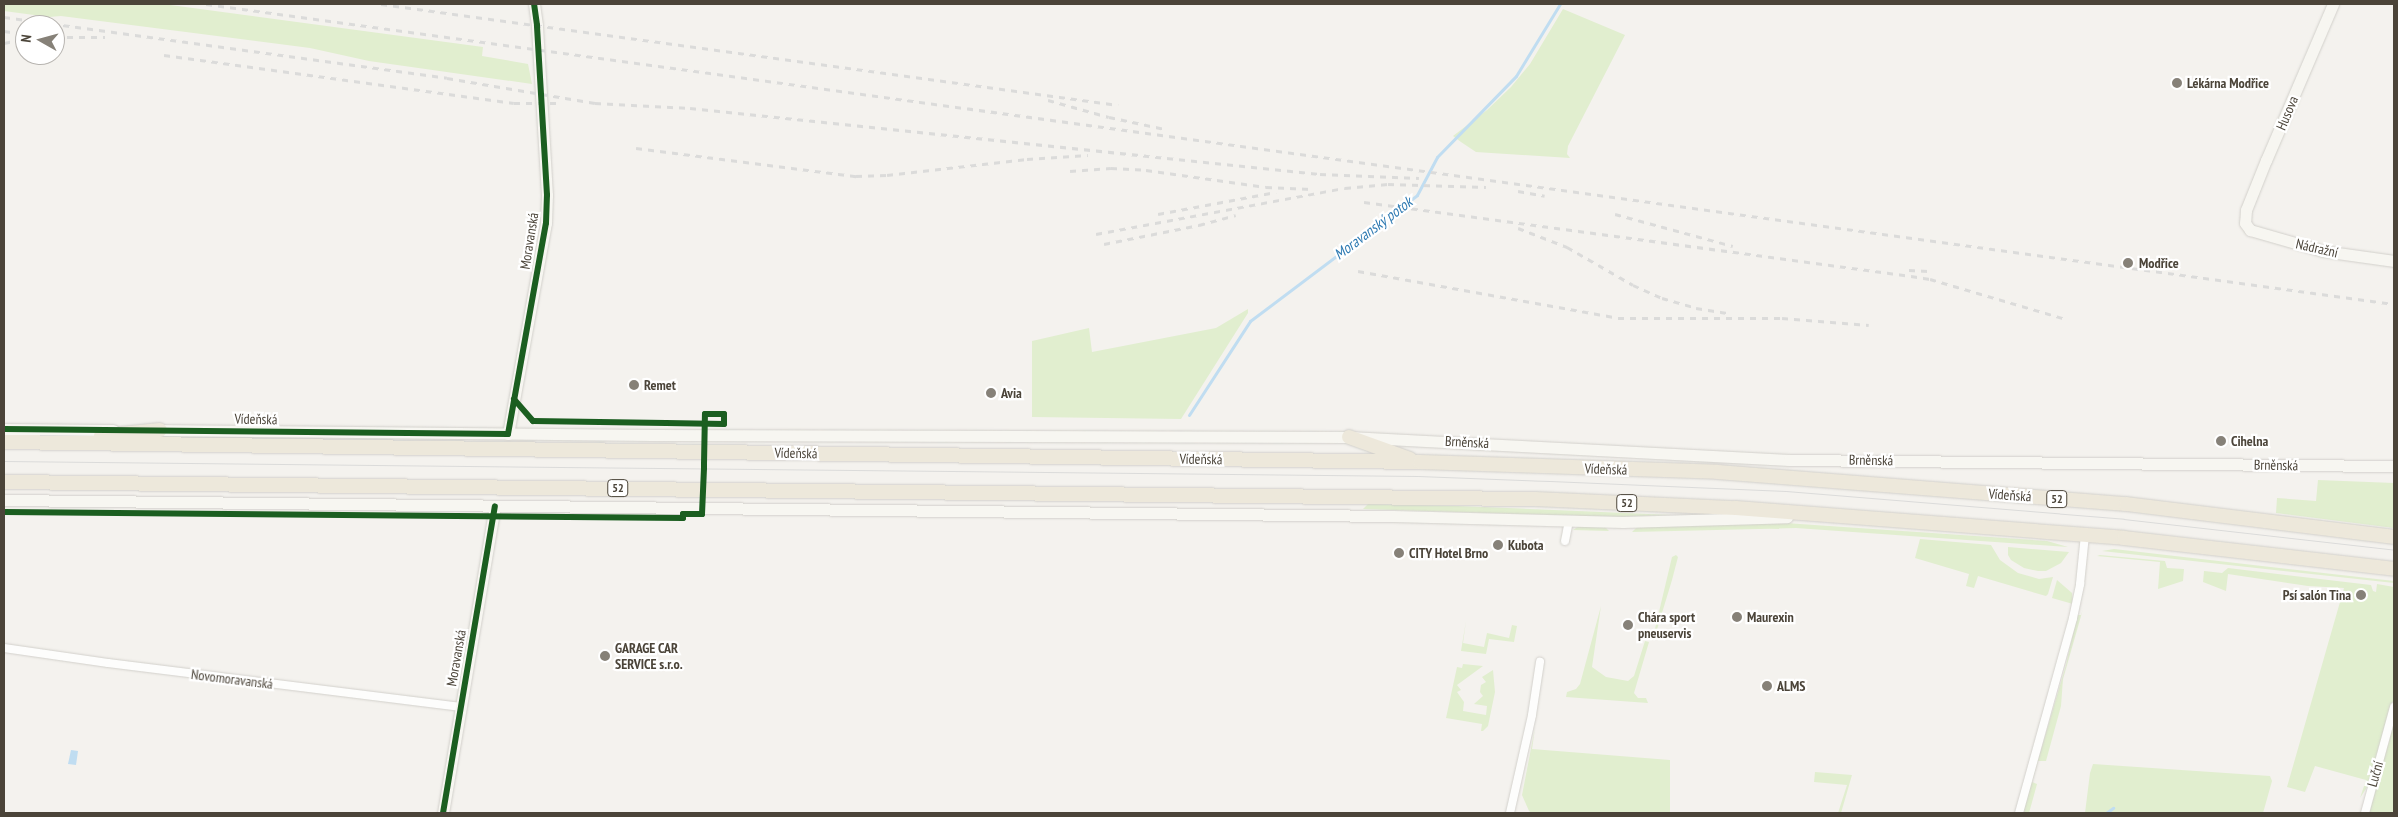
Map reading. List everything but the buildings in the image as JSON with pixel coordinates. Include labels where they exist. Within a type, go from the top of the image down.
[{"type":"highway","points":[[4,441],[99,436],[160,430]]},
{"type":"highway","points":[[1349,437],[1420,462]]},
{"type":"highway","name":"Vídeňská","points":[[4,441],[1420,462],[1718,472],[2126,504],[2394,536]]},
{"type":"highway","name":"52","points":[[4,482],[1534,498],[1726,508],[2085,535],[2394,569]]},
{"type":"street","name":"Husova","points":[[2245,223],[2246,210],[2266,160],[2333,4]]},
{"type":"street","name":"Moravanská","points":[[508,434],[546,223],[547,195],[535,6]]},
{"type":"street","name":"Nádražní","points":[[2245,223],[2250,230],[2323,251],[2394,261]]},
{"type":"street","name":"Vídeňská","points":[[4,428],[508,434],[1349,437]]},
{"type":"street","name":"Brněnská","points":[[1349,437],[1789,460],[2394,466]]},
{"type":"street","points":[[4,500],[1162,512],[1640,522],[1835,516]]},
{"type":"street","name":"Moravanská","points":[[443,813],[495,506]]},
{"type":"street","points":[[1565,540],[1569,520]]},
{"type":"street","points":[[2019,813],[2073,618],[2080,584],[2085,535]]},
{"type":"street","name":"Novomoravanská","points":[[4,648],[112,664],[461,707]]},
{"type":"street","points":[[1510,813],[1532,715],[1541,666],[1540,662]]},
{"type":"street","name":"Luční","points":[[2365,813],[2394,706]]},
{"type":"green space","points":[[4,4],[163,4],[483,47],[482,56],[528,64],[532,84],[369,61],[310,48],[65,17],[65,15],[34,15],[4,11]]},
{"type":"green space","points":[[1563,9],[1625,35],[1568,146],[1567,154],[1570,158],[1476,152],[1453,136],[1487,110],[1511,87],[1530,64]]},
{"type":"green space","points":[[1248,309],[1248,313],[1181,419],[1032,417],[1032,341],[1089,328],[1092,352],[1216,328]]},
{"type":"green space","points":[[2318,480],[2394,483],[2394,528],[2276,513],[2277,498],[2316,501]]},
{"type":"green space","points":[[1368,504],[1672,515],[1615,517],[1363,509]]},
{"type":"green space","points":[[1770,522],[2047,541],[2068,547],[1796,528],[1632,532],[1637,527]]},
{"type":"green space","points":[[1579,526],[1605,527],[1609,531],[1573,530]]},
{"type":"green space","points":[[1920,539],[1991,545],[2000,560],[2018,573],[2039,579],[2053,577],[2048,594],[2046,596],[1978,576],[1974,588],[1966,586],[1969,574],[1915,558]]},
{"type":"green space","points":[[2008,547],[2069,552],[2061,563],[2046,571],[2038,571],[2024,568],[2011,560],[2008,555]]},
{"type":"green space","points":[[2114,549],[2394,581],[2394,583],[2102,551]]},
{"type":"green space","points":[[1676,555],[1678,557],[1672,580],[1655,636],[1653,637],[1672,557]]},
{"type":"green space","points":[[2097,556],[2165,561],[2167,568],[2184,569],[2183,581],[2158,589],[2160,562]]},
{"type":"green space","points":[[2228,568],[2371,585],[2373,591],[2376,592],[2377,584],[2394,587],[2394,698],[2371,781],[2360,798],[2366,780],[2315,766],[2305,792],[2287,787],[2344,588],[2308,586],[2228,574],[2226,591],[2203,582],[2204,571],[2222,573]]},
{"type":"green space","points":[[2057,580],[2072,593],[2073,604],[2052,598]]},
{"type":"green space","points":[[1601,606],[1592,667],[1606,677],[1628,681],[1634,676],[1645,641],[1649,642],[1634,693],[1638,698],[1646,698],[1648,703],[1566,697],[1567,692],[1576,689],[1580,684]]},
{"type":"green space","points":[[2083,609],[2063,679],[2061,706],[2046,761],[2038,761],[2032,782],[2037,784],[2029,813],[2023,813],[2027,797],[2066,665],[2077,615],[2081,615]]},
{"type":"green space","points":[[1466,621],[1463,643],[1484,647],[1487,633],[1509,638],[1512,625],[1517,626],[1514,642],[1489,639],[1486,654],[1461,651]]},
{"type":"green space","points":[[1463,664],[1483,666],[1457,685],[1461,690],[1457,692],[1464,702],[1463,711],[1486,715],[1487,706],[1474,704],[1483,696],[1480,692],[1481,685],[1486,682],[1482,677],[1493,670],[1495,692],[1488,726],[1483,731],[1481,731],[1482,724],[1446,718],[1457,667],[1462,668]]},
{"type":"green space","points":[[2394,713],[2394,813],[2370,813],[2370,810]]},
{"type":"green space","points":[[1535,728],[1532,749],[1670,760],[1670,813],[1532,813],[1529,811],[1522,795]]},
{"type":"green space","points":[[2093,764],[2270,776],[2272,781],[2263,813],[2085,813],[2090,773]]},
{"type":"green space","points":[[1815,772],[1852,775],[1841,813],[1838,813],[1847,785],[1814,782]]},
{"type":"water","points":[[71,750],[78,751],[76,765],[68,764]]},
{"type":"waterway","name":"Moravanský potok","points":[[1189,415],[1250,321],[1417,195],[1437,157],[1516,76],[1560,4]]},
{"type":"waterway","points":[[2106,813],[2113,808]]},
{"type":"tram line","points":[[4,461],[1418,476],[1786,491],[2124,519],[2394,550]]},
{"type":"railway","points":[[206,4],[2394,304]]},
{"type":"railway","points":[[381,4],[1118,105]]},
{"type":"railway","points":[[4,17],[447,78],[595,103],[690,108],[1320,174],[1419,178]]},
{"type":"railway","points":[[4,31],[15,33]]},
{"type":"railway","points":[[65,37],[105,37]]},
{"type":"railway","points":[[4,43],[15,41]]},
{"type":"railway","points":[[164,55],[514,103],[561,103]]},
{"type":"railway","points":[[1048,100],[1109,117],[1165,129]]},
{"type":"railway","points":[[636,148],[856,176],[887,175],[1027,159],[1088,155]]},
{"type":"railway","points":[[1070,171],[1111,168],[1146,170],[1266,187],[1311,189]]},
{"type":"railway","points":[[1096,234],[1345,188],[1388,184],[1486,187]]},
{"type":"railway","points":[[1518,191],[1545,196]]},
{"type":"railway","points":[[1158,214],[1276,192]]},
{"type":"railway","points":[[1364,202],[1930,279],[2066,319]]},
{"type":"railway","points":[[1615,214],[1733,246]]},
{"type":"railway","points":[[1104,244],[1199,225],[1236,215]]},
{"type":"railway","points":[[1518,228],[1567,247],[1633,285],[1662,298],[1696,308],[1729,313]]},
{"type":"railway","points":[[1909,270],[1928,271]]},
{"type":"railway","points":[[1358,271],[1618,318],[1782,318],[1869,325]]},
{"type":"cycle path","points":[[4,429],[508,434],[546,223],[547,195],[537,25],[534,4]]},
{"type":"cycle path","points":[[4,512],[683,518],[683,514],[702,514],[704,468],[704,464],[705,414],[724,414],[724,424],[666,423],[533,421],[514,399]]},
{"type":"cycle path","points":[[443,813],[495,506]]},
{"type":"place","name":"Lékárna Modřice","points":[[2177,83]]},
{"type":"place","name":"Modřice","points":[[2128,263]]},
{"type":"place","name":"Remet","points":[[634,385]]},
{"type":"place","name":"Avia","points":[[991,393]]},
{"type":"place","name":"Cihelna","points":[[2221,441]]},
{"type":"place","name":"Kubota","points":[[1498,545]]},
{"type":"place","name":"CITY Hotel Brno","points":[[1399,553]]},
{"type":"place","name":"Psí salón Tina","points":[[2361,595]]},
{"type":"place","name":"Maurexin","points":[[1737,617]]},
{"type":"place","name":"Chára sport pneuservis","points":[[1628,625]]},
{"type":"place","name":"GARAGE CAR SERVICE s.r.o.","points":[[605,656]]},
{"type":"place","name":"ALMS","points":[[1767,686]]}]
